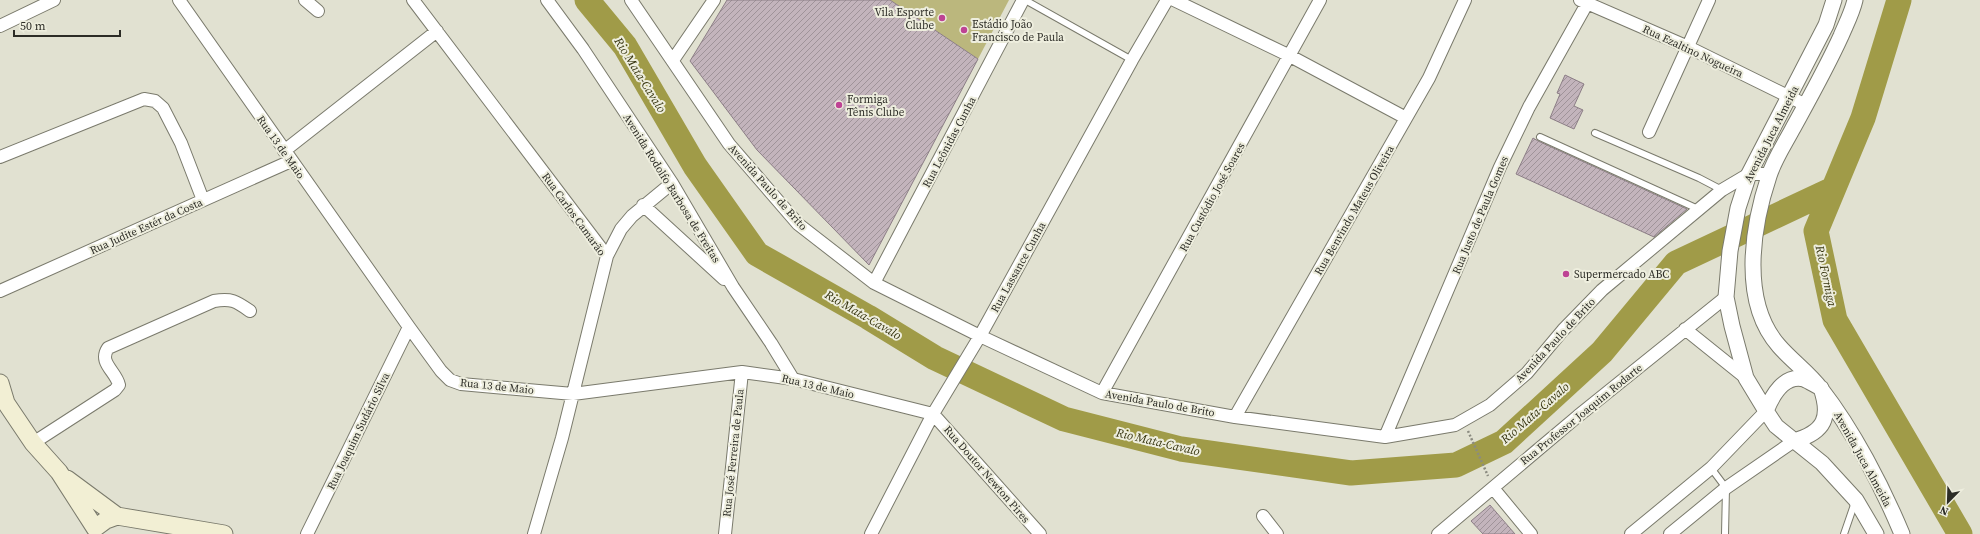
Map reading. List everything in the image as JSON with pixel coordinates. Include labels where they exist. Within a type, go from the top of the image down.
[{"type":"main road","points":[[0,383],[6,404],[33,443],[59,472],[98,531],[106,520],[117,516]]},
{"type":"main road","points":[[59,472],[117,516],[224,534]]},
{"type":"street","points":[[0,26],[54,0]]},
{"type":"street","name":"Rua 13 de Maio","points":[[179,0],[441,372],[450,380],[461,384],[573,394],[742,372],[793,379],[933,414]]},
{"type":"street","points":[[305,0],[318,11]]},
{"type":"street","name":"Rua Carlos Camarão","points":[[413,0],[607,256],[573,394],[534,534]]},
{"type":"street","name":"Avenida Rodolfo Barbosa de Freitas","points":[[547,0],[587,56],[672,183],[733,287],[771,343],[793,379]]},
{"type":"street","name":"Avenida Paulo de Brito","points":[[631,0],[729,144],[798,224],[874,283],[980,336],[1102,393],[1235,417],[1385,437],[1455,425],[1490,406],[1527,373],[1563,330],[1602,290],[1722,190],[1749,174]]},
{"type":"street","points":[[673,60],[714,0]]},
{"type":"street","name":"Rua Leônidas Cunha","points":[[874,283],[1024,0]]},
{"type":"street","name":"Rua Lassance Cunha","points":[[871,534],[933,414],[967,355],[980,336],[1132,60],[1167,0]]},
{"type":"street","points":[[1174,0],[1290,56],[1406,118]]},
{"type":"street","name":"Rua Custódio José Soares","points":[[1102,393],[1320,0]]},
{"type":"street","name":"Rua Benvindo Mateus Oliveira","points":[[1235,417],[1429,78],[1465,0]]},
{"type":"street","points":[[1648,132],[1709,0]]},
{"type":"street","name":"Avenida Juca Almeida","points":[[1834,0],[1826,25],[1790,98],[1749,174],[1738,208],[1730,251],[1726,294],[1732,326],[1746,378],[1766,411],[1776,426],[1822,464],[1856,500],[1876,534]]},
{"type":"street","name":"Avenida Juca Almeida","points":[[1855,0],[1853,9],[1834,51],[1768,178],[1754,240],[1752,264],[1755,295],[1762,320],[1778,346],[1821,388],[1845,423],[1891,509],[1902,534]]},
{"type":"street","name":"Rua Ezaltino Nogueira","points":[[1585,1],[1688,47],[1806,105]]},
{"type":"street","name":"Rua Justo de Paula Gomes","points":[[1385,437],[1500,167],[1529,107],[1585,1]]},
{"type":"street","name":"Rua Judite Estér da Costa","points":[[0,291],[203,200],[288,156],[437,31]]},
{"type":"street","points":[[0,157],[144,99],[155,101],[163,108],[181,143],[203,200]]},
{"type":"street","points":[[1749,174],[1768,178]]},
{"type":"street","points":[[607,256],[621,229],[643,205],[672,183]]},
{"type":"street","points":[[643,205],[733,287]]},
{"type":"street","name":"Rua Professor Joaquim Rodarte","points":[[1438,534],[1726,294]]},
{"type":"street","points":[[33,443],[115,390],[119,385],[118,380],[105,361],[105,354],[108,348],[214,301],[227,299],[237,302],[250,311]]},
{"type":"street","name":"Rua Joaquim Sudário Silva","points":[[307,534],[409,327]]},
{"type":"street","points":[[1685,329],[1746,378]]},
{"type":"street","name":"Rua José Ferreira de Paula","points":[[725,534],[742,372]]},
{"type":"street","points":[[1631,534],[1711,468],[1766,411],[1770,399],[1779,387],[1790,380],[1803,379],[1821,388],[1826,404],[1825,417],[1819,428],[1809,436],[1794,441],[1726,488],[1670,534]]},
{"type":"street","name":"Rua Doutor Newton Pires","points":[[933,414],[1040,534]]},
{"type":"street","points":[[1493,488],[1531,534]]},
{"type":"street","points":[[1263,516],[1277,534]]},
{"type":"lane","points":[[1024,0],[1132,60]]},
{"type":"lane","points":[[1595,133],[1699,178],[1722,190]]},
{"type":"lane","points":[[1540,136],[1698,209]]},
{"type":"lane","points":[[1711,468],[1726,488],[1725,534]]},
{"type":"lane","points":[[1844,534],[1856,500]]},
{"type":"path","points":[[1470,435],[1485,469]]},
{"type":"shaded area","name":"Estádio João Francisco de Paula","points":[[890,0],[1009,0],[978,59]]},
{"type":"building","name":"Formiga Tênis Clube","points":[[727,0],[890,0],[978,59],[869,265],[757,150],[690,61]]},
{"type":"building","points":[[1565,75],[1584,84],[1574,106],[1583,110],[1574,129],[1550,118],[1560,94],[1557,93]]},
{"type":"building","points":[[1533,138],[1687,209],[1654,237],[1516,174]]},
{"type":"building","points":[[1490,505],[1515,534],[1483,534],[1471,521]]},
{"type":"waterway","name":"Rio Mata-Cavalo","points":[[587,0],[625,46],[695,166],[757,254],[868,317],[935,358],[1064,419],[1181,449],[1351,473],[1456,465],[1504,442],[1602,352],[1676,263],[1833,189]]},
{"type":"waterway","name":"Rio Formiga","points":[[1899,0],[1863,118],[1816,231],[1835,320],[1960,534]]},
{"type":"place","name":"Vila Esporte Clube","points":[[942,18]]},
{"type":"place","name":"Estádio João Francisco de Paula","points":[[964,30]]},
{"type":"place","name":"Formiga Tênis Clube","points":[[839,105]]},
{"type":"place","name":"Supermercado ABC","points":[[1566,274]]}]
